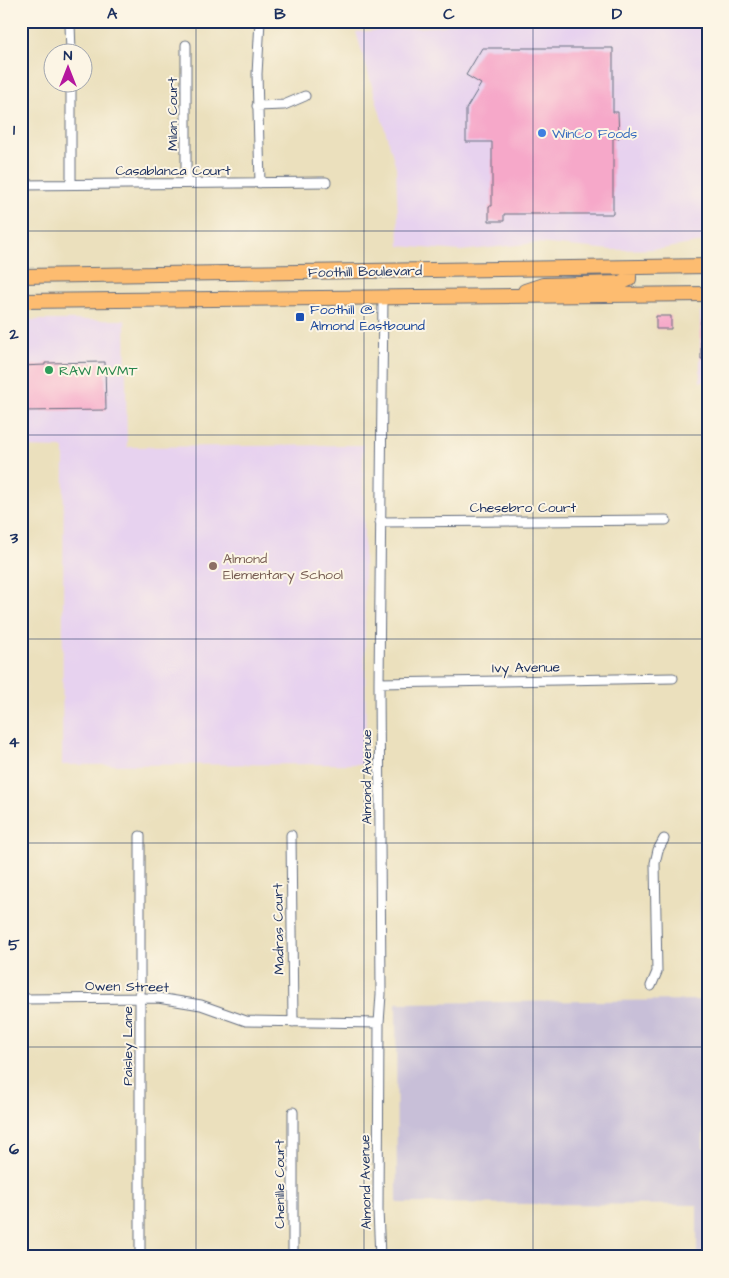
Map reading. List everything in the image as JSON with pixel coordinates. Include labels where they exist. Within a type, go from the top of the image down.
[{"type":"main road","name":"Foothill Boulevard","points":[[21,276],[708,266]]},
{"type":"main road","points":[[515,295],[543,285],[620,283],[629,279],[629,268]]},
{"type":"main road","name":"Foothill Boulevard","points":[[21,300],[708,294]]},
{"type":"street","points":[[260,21],[257,106],[260,183]]},
{"type":"street","points":[[70,24],[70,42]]},
{"type":"street","name":"Milan Court","points":[[186,45],[186,183]]},
{"type":"street","points":[[71,92],[72,184]]},
{"type":"street","points":[[257,106],[284,104],[305,96]]},
{"type":"street","name":"Casablanca Court","points":[[21,185],[326,182]]},
{"type":"street","name":"Almond Avenue","points":[[380,1257],[378,1210],[379,1024],[381,994],[379,683],[383,297]]},
{"type":"street","name":"Chesebro Court","points":[[380,522],[666,520]]},
{"type":"street","name":"Ivy Avenue","points":[[379,683],[673,678]]},
{"type":"street","name":"Madras Court","points":[[291,835],[293,1022]]},
{"type":"street","name":"Paisley Lane","points":[[140,836],[140,1257]]},
{"type":"street","points":[[651,986],[657,972],[655,863],[658,850],[664,839]]},
{"type":"street","name":"Owen Street","points":[[21,999],[158,998],[202,1005],[246,1021],[379,1024]]},
{"type":"street","name":"Chenille Court","points":[[293,1112],[293,1257]]},
{"type":"shaded area","points":[[464,21],[708,21],[708,241],[662,249],[612,250],[537,243],[460,251],[399,246],[396,167],[356,32],[442,26]]},
{"type":"shaded area","points":[[700,312],[708,312],[708,381],[700,382]]},
{"type":"shaded area","name":"Almond Elementary School","points":[[21,320],[125,320],[127,447],[363,445],[366,750],[363,764],[62,765],[64,448],[21,447]]},
{"type":"shaded area","points":[[700,884],[708,884],[708,1074],[703,1074],[703,1148],[708,1148],[708,1257],[697,1257],[697,1205],[397,1203],[396,1003],[700,1000]]},
{"type":"building","name":"WinCo Foods","points":[[482,48],[613,48],[613,112],[618,112],[619,138],[613,138],[613,214],[504,214],[504,221],[489,221],[489,206],[492,206],[492,142],[466,142],[466,109],[481,84],[466,75]]},
{"type":"building","points":[[656,316],[671,316],[671,329],[656,329]]},
{"type":"building","points":[[701,321],[708,321],[708,359],[701,359]]},
{"type":"building","points":[[105,362],[106,410],[21,411],[21,366],[45,365],[45,363]]},
{"type":"place","name":"WinCo Foods","points":[[542,133]]},
{"type":"place","name":"Foothill @ Almond Eastbound","points":[[300,317]]},
{"type":"place","name":"RAW MVMT","points":[[49,370]]},
{"type":"place","name":"Almond Elementary School","points":[[213,566]]}]
